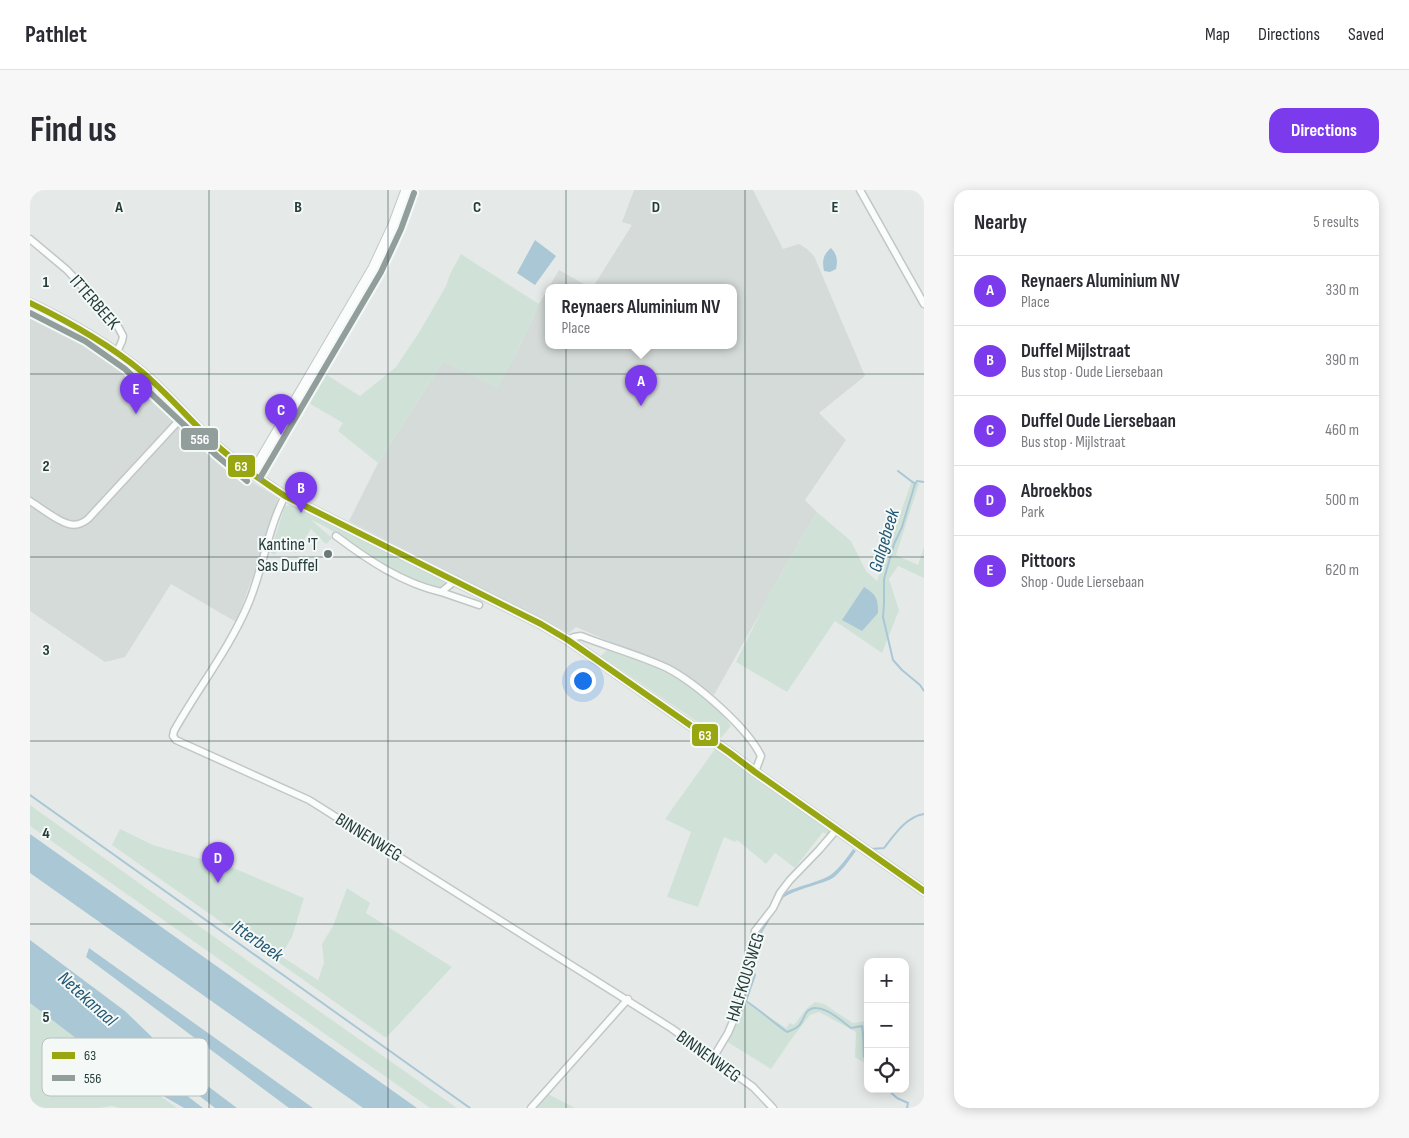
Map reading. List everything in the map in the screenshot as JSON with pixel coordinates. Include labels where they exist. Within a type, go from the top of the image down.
[{"type":"main road","points":[[252,474],[373,268],[393,225],[406,190]]},
{"type":"main road","points":[[30,303],[75,326],[116,352],[142,372],[218,446],[252,474],[285,496],[456,580],[568,640],[924,890]]},
{"type":"street","points":[[860,190],[924,304]]},
{"type":"street","name":"ITTERBEEK","points":[[30,238],[67,270],[116,323],[122,336],[122,341],[116,352]]},
{"type":"street","points":[[30,501],[63,522],[70,524],[83,523],[185,414]]},
{"type":"street","name":"BINNENWEG","points":[[285,496],[279,507],[261,569],[249,602],[232,636],[174,731],[173,736],[176,740],[309,800],[671,1028],[753,1088],[773,1108]]},
{"type":"street","points":[[336,536],[370,561],[404,579],[479,604]]},
{"type":"street","points":[[441,592],[456,580]]},
{"type":"street","points":[[568,640],[580,636],[633,655],[668,669],[696,688],[719,706],[756,747],[761,756],[755,772]]},
{"type":"street","name":"HALFKOUSWEG","points":[[713,1058],[728,1033],[740,1005],[756,931],[790,880],[820,850],[837,829]]},
{"type":"street","points":[[531,1108],[628,1000]]},
{"type":"shaded area","points":[[634,190],[753,190],[783,249],[799,244],[814,256],[865,376],[819,413],[846,440],[805,500],[817,512],[714,695],[681,672],[576,627],[569,633],[349,521],[378,463],[443,361],[497,387],[516,354],[545,294],[545,349],[737,349],[737,284],[595,284],[632,225],[622,222]]},
{"type":"shaded area","points":[[559,270],[584,284],[551,284]]},
{"type":"shaded area","points":[[30,313],[57,325],[146,384],[242,476],[278,498],[258,562],[236,622],[171,584],[125,657],[105,662],[30,611]]},
{"type":"green space","points":[[461,254],[539,304],[516,354],[497,388],[443,361],[378,463],[338,431],[343,423],[302,399],[319,370],[360,396],[396,367],[420,331],[446,286]]},
{"type":"green space","points":[[912,480],[919,484],[896,555],[918,565],[924,547],[924,578],[898,566],[889,579],[899,610],[882,653],[835,621],[787,692],[736,662],[771,591],[817,512],[851,541],[866,571],[877,581]]},
{"type":"green space","points":[[293,505],[446,581],[443,588],[431,587],[397,573],[364,554],[328,528],[311,520],[332,538],[326,544],[311,529],[296,553],[279,545],[275,555],[270,552],[285,506]]},
{"type":"green space","points":[[608,649],[637,659],[677,679],[713,705],[731,726],[721,738],[601,656]]},
{"type":"green space","points":[[715,749],[830,831],[828,835],[823,832],[795,868],[775,853],[766,864],[737,840],[735,842],[724,837],[698,907],[667,897],[691,832],[665,819]]},
{"type":"green space","points":[[30,805],[457,1108],[430,1108],[30,826]]},
{"type":"green space","points":[[120,829],[153,845],[236,869],[304,898],[292,937],[281,956],[318,980],[324,963],[322,944],[333,926],[347,888],[370,903],[366,913],[452,967],[386,1038],[112,845]]},
{"type":"green space","points":[[745,1001],[786,1028],[790,1023],[794,1025],[807,1008],[815,1002],[824,1004],[853,1023],[864,1022],[864,1063],[855,1057],[856,1032],[819,1012],[810,1015],[771,1069],[726,1041]]},
{"type":"green space","points":[[30,1003],[76,1038],[42,1038],[42,1096],[160,1096],[177,1108],[120,1108],[112,1106],[99,1108],[42,1108],[30,1100]]},
{"type":"green space","points":[[548,1094],[575,1108],[535,1108]]},
{"type":"water","points":[[535,240],[556,256],[535,285],[517,273]]},
{"type":"water","points":[[831,248],[835,253],[836,269],[830,272],[824,271],[824,258]]},
{"type":"water","points":[[864,587],[872,592],[876,598],[878,613],[862,631],[842,620]]},
{"type":"water","points":[[30,834],[417,1108],[363,1108],[30,873]]},
{"type":"water","points":[[853,849],[856,851],[844,867],[832,878],[784,897],[782,896],[786,892],[832,874]]},
{"type":"water","name":"Netekanaal","points":[[30,940],[125,1011],[153,1038],[76,1038],[30,1003]]},
{"type":"water","points":[[89,948],[313,1108],[289,1108],[208,1048],[208,1038],[195,1038],[86,957]]},
{"type":"water","points":[[208,1086],[237,1108],[215,1108],[199,1096],[208,1096]]},
{"type":"water","points":[[164,1096],[187,1096],[203,1108],[184,1108]]},
{"type":"waterway","points":[[898,471],[915,484]]},
{"type":"waterway","name":"Galgebeek","points":[[924,482],[917,481],[915,484],[902,527],[894,544],[884,579],[883,617],[893,660],[924,691]]},
{"type":"waterway","name":"Itterbeek","points":[[30,795],[470,1108]]},
{"type":"waterway","name":"Galgebeek","points":[[871,849],[884,848],[906,822],[924,814]]},
{"type":"waterway","name":"Galgebeek","points":[[777,906],[784,895]]},
{"type":"waterway","name":"Galgebeek","points":[[772,914],[757,939],[752,966],[755,975],[746,1001],[787,1032],[796,1028],[806,1013],[816,1008],[829,1012],[851,1028],[862,1026],[864,1057]]},
{"type":"waterway","name":"Galgebeek","points":[[891,1093],[908,1103],[907,1108]]},
{"type":"transit line","name":"556","points":[[260,478],[381,272],[401,229],[414,193]]},
{"type":"transit line","name":"63","points":[[30,303],[115,351],[141,371],[220,449],[285,496],[541,624],[568,640],[924,891]]},
{"type":"transit line","name":"556","points":[[30,313],[85,341],[125,369],[217,456],[247,481]]},
{"type":"place","name":"Reynaers Aluminium NV","points":[[641,406]]},
{"type":"place","name":"Pittoors","points":[[136,414]]},
{"type":"place","name":"Duffel Oude Liersebaan","points":[[281,435]]},
{"type":"place","name":"Duffel Mijlstraat","points":[[301,513]]},
{"type":"place","name":"Kantine 'T Sas Duffel","points":[[328,554]]},
{"type":"place","name":"Abroekbos","points":[[218,883]]}]
